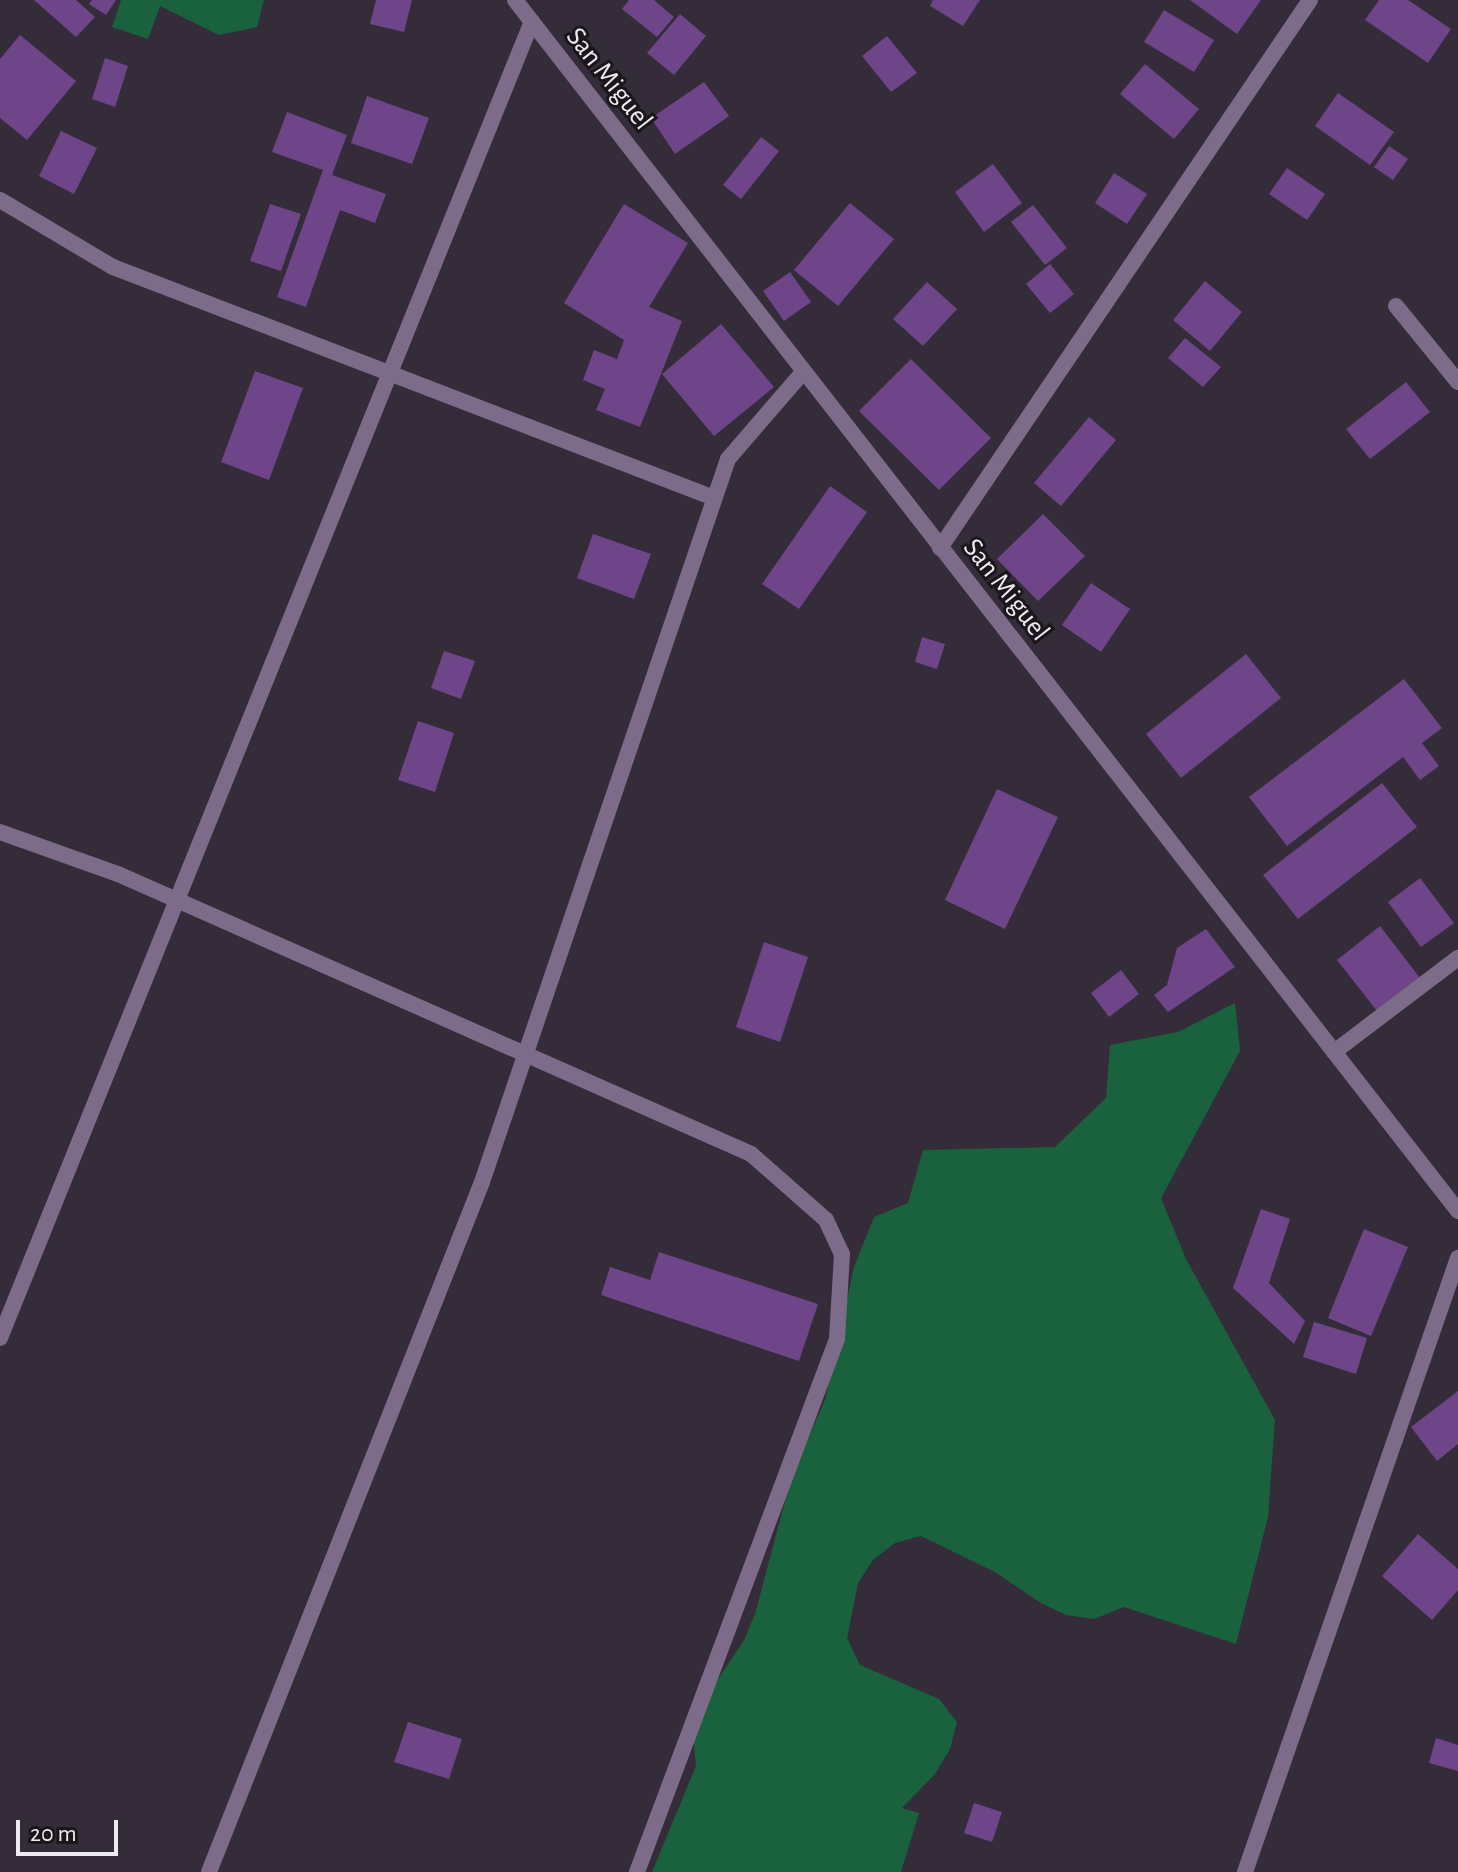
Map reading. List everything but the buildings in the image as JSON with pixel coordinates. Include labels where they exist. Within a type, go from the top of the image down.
[{"type":"street","name":"San Miguel","points":[[515,0],[1458,1211]]},
{"type":"street","points":[[940,548],[1310,0]]},
{"type":"street","points":[[0,1338],[532,21]]},
{"type":"street","points":[[0,200],[113,267],[714,498]]},
{"type":"street","points":[[1396,306],[1458,382]]},
{"type":"street","points":[[209,1872],[482,1182],[728,459],[803,372]]},
{"type":"street","points":[[0,832],[118,874],[751,1154],[826,1220],[842,1254],[837,1339],[637,1872]]},
{"type":"street","points":[[1334,1052],[1458,958]]},
{"type":"street","points":[[1245,1872],[1458,1258]]},
{"type":"green space","points":[[121,0],[264,0],[257,27],[219,35],[160,6],[148,39],[112,27]]},
{"type":"green space","points":[[1235,1003],[1240,1051],[1161,1198],[1186,1259],[1275,1420],[1268,1517],[1236,1644],[1124,1607],[1094,1619],[1066,1615],[1041,1603],[995,1572],[921,1536],[895,1543],[873,1560],[858,1583],[847,1638],[860,1665],[939,1699],[957,1722],[950,1749],[935,1774],[902,1808],[919,1813],[901,1872],[652,1872],[696,1766],[693,1736],[713,1687],[744,1640],[755,1614],[792,1475],[825,1400],[854,1267],[874,1217],[908,1203],[923,1150],[1055,1147],[1106,1098],[1110,1045],[1178,1032]]}]
